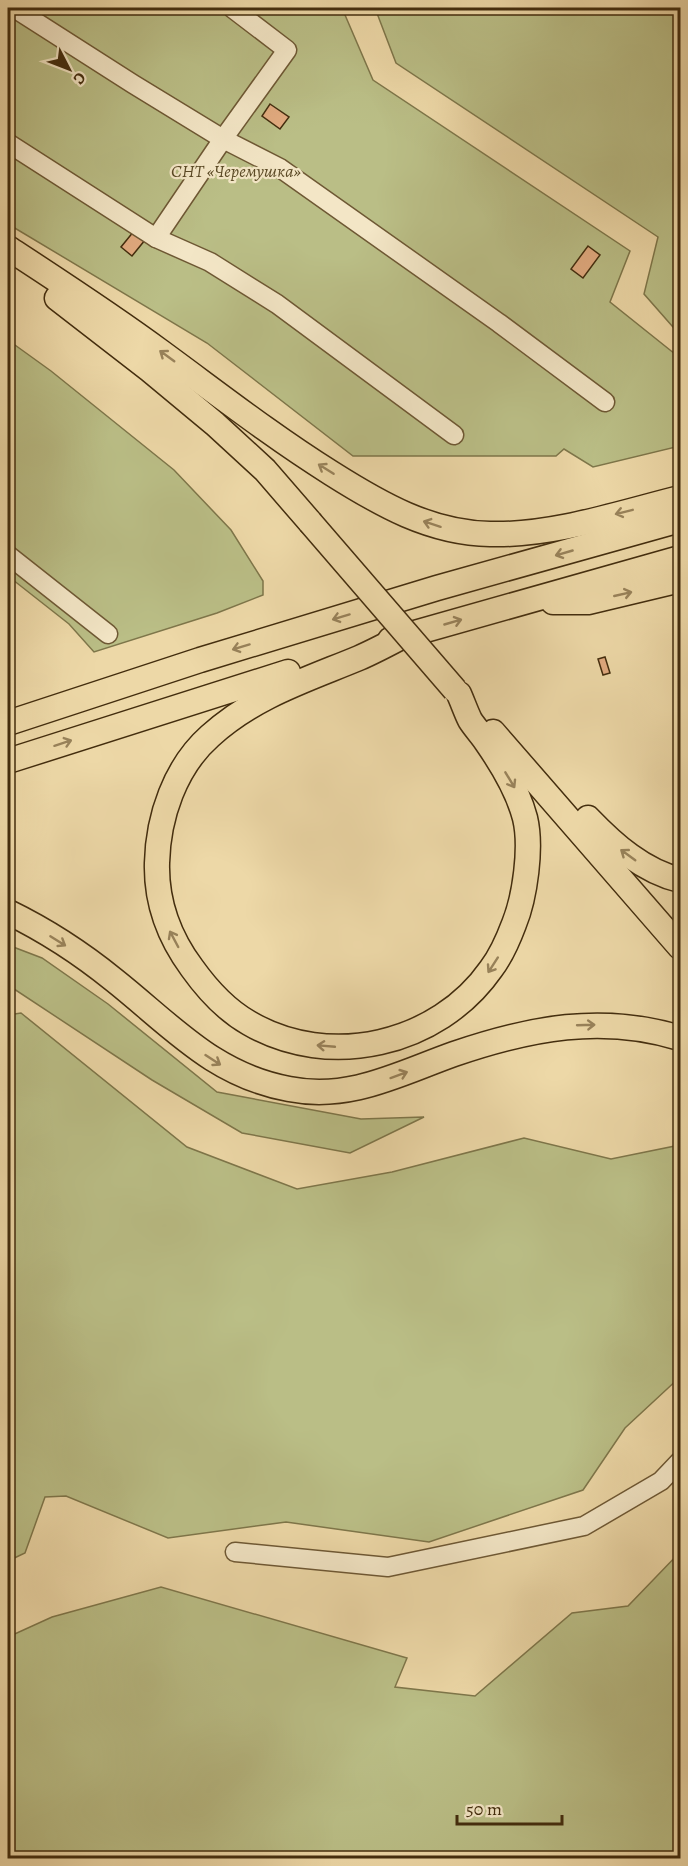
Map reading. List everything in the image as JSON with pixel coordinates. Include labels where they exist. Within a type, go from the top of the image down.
[{"type":"main road","points":[[8,248],[111,315],[294,450],[375,500],[408,516],[450,530],[490,534],[525,532],[563,527],[681,498]]},
{"type":"main road","points":[[8,263],[150,370],[265,470],[681,947]]},
{"type":"main road","points":[[8,723],[200,660],[437,588],[681,520]]},
{"type":"main road","points":[[8,761],[405,635],[681,558]]},
{"type":"main road","points":[[524,602],[588,602],[681,580]]},
{"type":"main road","points":[[405,635],[363,656],[270,693],[245,708],[208,737],[183,769],[174,786],[163,818],[157,849],[157,878],[162,908],[170,933],[202,982],[223,1003],[249,1023],[280,1037],[308,1044],[342,1047],[370,1046],[399,1039],[430,1023],[475,989],[491,969],[507,942],[525,886],[526,821],[515,789],[487,742],[470,719],[457,692]]},
{"type":"main road","points":[[8,709],[40,699],[99,693]]},
{"type":"main road","points":[[508,748],[559,786],[608,839],[631,857],[652,870],[681,880]]},
{"type":"main road","points":[[8,912],[76,953],[114,980],[193,1047],[213,1060],[252,1079],[288,1089],[326,1093],[356,1089],[456,1054],[521,1034],[553,1028],[618,1025],[658,1031],[681,1038]]},
{"type":"lane","points":[[14,8],[223,139],[289,175],[605,402]]},
{"type":"lane","points":[[156,238],[287,50],[232,8]]},
{"type":"lane","points":[[8,143],[156,238],[210,262],[277,304],[454,435]]},
{"type":"lane","points":[[8,555],[108,634]]},
{"type":"lane","points":[[235,1552],[388,1567],[584,1526],[661,1481],[681,1461]]},
{"type":"green space","name":"СНТ «Черемушка»","points":[[8,8],[342,8],[373,80],[630,251],[610,302],[680,358],[680,446],[593,467],[564,449],[556,456],[353,456],[207,343],[8,224]]},
{"type":"green space","points":[[375,8],[680,8],[680,335],[644,294],[658,237],[396,63]]},
{"type":"green space","points":[[8,340],[51,371],[174,470],[231,530],[263,581],[263,595],[217,613],[94,652],[69,624],[8,576]]},
{"type":"green space","points":[[8,945],[42,958],[108,1004],[217,1092],[361,1119],[424,1117],[350,1153],[242,1133],[152,1080],[8,985]]},
{"type":"green space","points":[[21,1013],[187,1147],[297,1189],[392,1172],[524,1138],[611,1159],[680,1145],[680,1377],[625,1428],[583,1490],[429,1542],[286,1522],[168,1538],[66,1496],[45,1497],[25,1553],[8,1561],[8,1015]]},
{"type":"green space","points":[[680,1552],[680,1858],[20,1858],[8,1853],[8,1637],[52,1617],[161,1587],[407,1658],[395,1687],[475,1696],[572,1613],[628,1606]]},
{"type":"building","points":[[270,104],[289,117],[280,129],[262,116]]},
{"type":"building","points":[[134,231],[145,240],[132,256],[121,247]]},
{"type":"building","points":[[588,246],[600,255],[583,278],[571,269]]},
{"type":"building","points":[[605,657],[610,673],[603,675],[598,659]]}]
